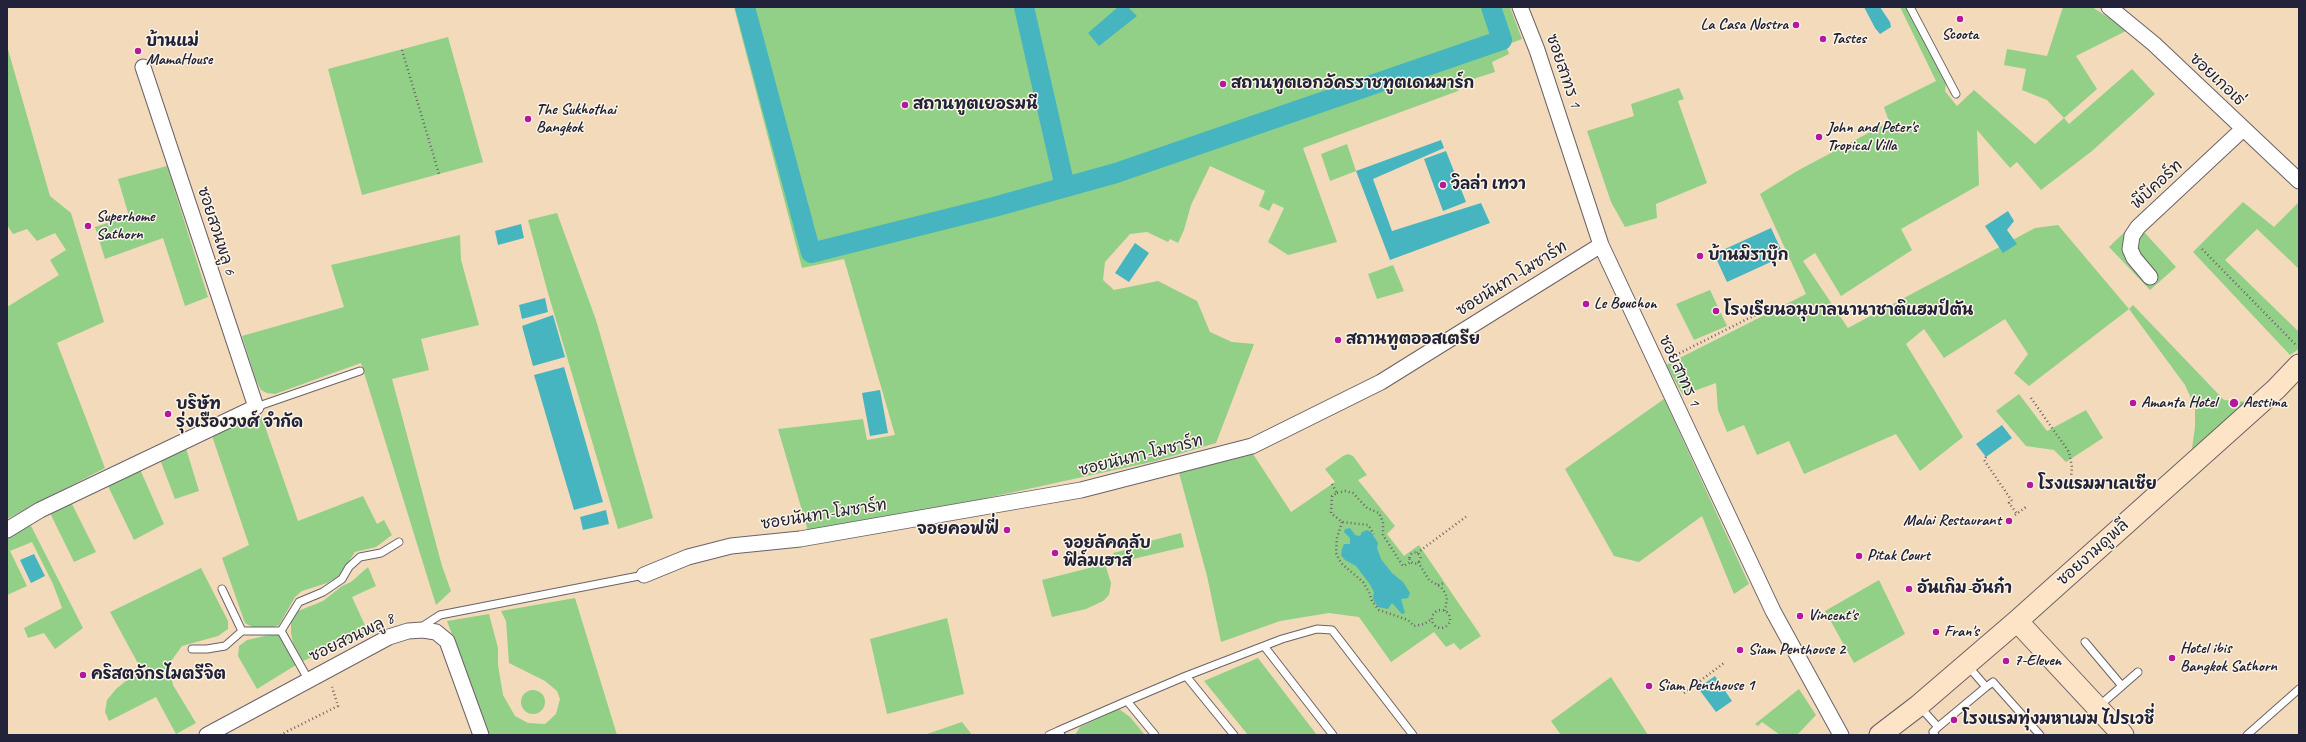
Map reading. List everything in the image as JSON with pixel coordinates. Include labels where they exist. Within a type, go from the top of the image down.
[{"type":"street","name":"ซอยสาทร 1","points":[[1520,7],[1539,57],[1601,245],[1609,259],[1656,365],[1773,612],[1841,735]]},
{"type":"street","name":"ซอยเกอเธ่","points":[[2109,7],[2154,44],[2299,181]]},
{"type":"street","name":"ซอยสวนพลู 6","points":[[143,67],[256,406]]},
{"type":"street","name":"พีบีคอร์ท","points":[[2150,277],[2134,258],[2130,249],[2132,236],[2138,227],[2243,129]]},
{"type":"street","name":"ซอยนันทา-โมซาร์ท","points":[[644,575],[688,557],[731,546],[800,539],[1081,490],[1252,446],[1381,382],[1601,245]]},
{"type":"street","name":"ซอยงามดูพลี","points":[[1880,735],[1918,706],[2017,620],[2276,389],[2299,365]]},
{"type":"street","points":[[7,530],[40,510],[256,406]]},
{"type":"street","points":[[2017,620],[2123,735]]},
{"type":"street","name":"ซอยสวนพลู 8","points":[[207,735],[392,635],[417,631],[436,632],[447,641],[481,735]]},
{"type":"lane","points":[[1910,7],[1956,94]]},
{"type":"lane","points":[[256,406],[360,371]]},
{"type":"lane","points":[[281,631],[299,602],[324,592],[342,579],[349,567],[360,557],[381,553],[399,542]]},
{"type":"lane","points":[[417,631],[440,615],[644,575]]},
{"type":"lane","points":[[222,589],[242,631]]},
{"type":"lane","points":[[1048,735],[1060,733],[1127,701],[1186,676],[1264,646],[1317,629],[1332,630],[1413,735]]},
{"type":"lane","points":[[192,649],[207,649],[224,646],[242,631],[281,631]]},
{"type":"lane","points":[[281,631],[308,680]]},
{"type":"lane","points":[[2085,642],[2122,686]]},
{"type":"lane","points":[[1264,646],[1333,735]]},
{"type":"lane","points":[[1966,664],[1986,687]]},
{"type":"lane","points":[[2097,707],[2138,672]]},
{"type":"lane","points":[[1186,676],[1234,735]]},
{"type":"lane","points":[[1936,735],[1933,732],[1938,727],[1992,682],[2040,735]]},
{"type":"lane","points":[[2247,735],[2299,689]]},
{"type":"lane","points":[[1127,701],[1155,735]]},
{"type":"lane","points":[[1918,706],[1938,727]]},
{"type":"path","points":[[402,50],[439,174]]},
{"type":"path","points":[[2202,249],[2299,348]]},
{"type":"path","points":[[1656,365],[1774,306]]},
{"type":"path","points":[[2030,398],[2069,452],[2072,477]]},
{"type":"path","points":[[1986,458],[1984,460],[2012,500],[2009,503],[2016,514],[2026,507]]},
{"type":"path","points":[[1332,484],[1337,493]]},
{"type":"path","points":[[1374,534],[1368,525],[1342,522],[1331,513],[1332,496],[1345,491],[1353,493],[1367,508],[1379,513],[1383,522],[1383,535],[1403,566],[1411,562],[1418,562]]},
{"type":"path","points":[[1411,562],[1410,555],[1417,553],[1467,516]]},
{"type":"path","points":[[1342,522],[1336,538],[1336,553],[1341,563],[1363,582],[1378,610],[1408,620],[1414,626],[1424,624],[1432,619],[1437,612],[1445,611]]},
{"type":"path","points":[[1417,553],[1420,556],[1418,562],[1425,576],[1438,585],[1447,598],[1445,611],[1450,619],[1447,626],[1438,628],[1432,619]]},
{"type":"path","points":[[1438,585],[1444,583]]},
{"type":"path","points":[[1684,693],[1724,663]]},
{"type":"path","points":[[280,735],[338,706],[325,670]]},
{"type":"green space","points":[[734,7],[1510,7],[1522,39],[1506,45],[1509,54],[1492,62],[1495,72],[1464,82],[1458,91],[1303,148],[1337,242],[1288,255],[1268,242],[1284,208],[1273,203],[1269,211],[1259,206],[1265,191],[1210,166],[1191,205],[1184,230],[1178,243],[1170,239],[1168,242],[1147,232],[1130,234],[1105,262],[1103,280],[1114,290],[1158,281],[1197,301],[1210,332],[1232,342],[1254,344],[1216,443],[1156,461],[918,513],[808,531],[778,429],[863,419],[867,440],[895,435],[844,259],[802,268]]},
{"type":"green space","points":[[1900,7],[1907,7],[1946,83],[1945,91],[1957,106],[1974,90],[2035,144],[2064,118],[2069,124],[2132,69],[2155,94],[2092,151],[2041,190],[2017,162],[2010,168],[1977,130],[1979,185],[1901,229],[1912,250],[1841,296],[1815,253],[1803,261],[1848,328],[2035,228],[2058,225],[2129,309],[2029,386],[2014,373],[2028,354],[2005,319],[1944,358],[1924,329],[1906,344],[1963,437],[1920,471],[1896,434],[1804,474],[1789,441],[1757,455],[1744,425],[1727,432],[1718,410],[1716,383],[1683,395],[1666,365],[1806,294],[1760,194],[1797,171],[1889,122],[1884,107],[1936,81]]},
{"type":"green space","points":[[2063,7],[2092,7],[2128,30],[2076,56],[2097,89],[2064,118],[2047,100],[2022,90],[2026,69],[2004,65],[2007,49],[2047,56]]},
{"type":"green space","points":[[448,37],[483,162],[362,195],[328,69]]},
{"type":"green space","points":[[7,46],[50,196],[71,213],[104,322],[57,343],[105,468],[7,519],[7,307],[59,275],[50,260],[66,250],[55,233],[37,241],[27,229],[13,234],[7,225]]},
{"type":"green space","points":[[1679,88],[1684,99],[1678,101],[1707,183],[1656,204],[1657,218],[1625,227],[1611,202],[1587,131],[1634,116],[1631,104]]},
{"type":"green space","points":[[1347,144],[1356,171],[1330,181],[1321,154]]},
{"type":"green space","points":[[167,166],[208,297],[185,306],[163,238],[105,259],[95,227],[129,216],[118,179]]},
{"type":"green space","points":[[2243,202],[2274,227],[2299,202],[2299,269],[2257,229],[2225,260],[2299,332],[2299,349],[2290,355],[2193,252]]},
{"type":"green space","points":[[557,213],[596,320],[653,518],[618,529],[548,293],[528,220]]},
{"type":"green space","points":[[2135,222],[2176,267],[2150,290],[2109,247]]},
{"type":"green space","points":[[460,235],[461,260],[479,325],[421,339],[429,370],[392,379],[442,566],[451,591],[436,605],[361,363],[275,394],[267,393],[261,390],[256,380],[242,336],[344,307],[331,265]]},
{"type":"green space","points":[[1393,265],[1404,291],[1377,299],[1368,274]]},
{"type":"green space","points":[[1710,290],[1727,326],[1694,340],[1676,304]]},
{"type":"green space","points":[[2133,305],[2224,400],[2249,402],[2199,447],[2192,448],[2195,427],[2195,407],[2185,385],[2129,309]]},
{"type":"green space","points":[[2019,394],[2047,431],[2086,410],[2103,438],[2066,462],[2054,450],[2026,446],[1996,411]]},
{"type":"green space","points":[[1664,399],[1749,584],[1734,594],[1702,516],[1639,562],[1614,556],[1565,469]]},
{"type":"green space","points":[[260,412],[298,521],[363,496],[377,524],[384,520],[392,535],[376,547],[355,552],[339,576],[327,583],[302,591],[295,597],[279,625],[267,629],[256,629],[245,623],[222,558],[249,545],[211,433]]},
{"type":"green space","points":[[185,445],[199,491],[175,499],[159,457]]},
{"type":"green space","points":[[1253,454],[1291,512],[1335,482],[1325,469],[1343,456],[1348,454],[1353,456],[1367,475],[1358,480],[1395,526],[1387,534],[1404,556],[1419,545],[1481,636],[1460,650],[1454,643],[1446,647],[1434,632],[1391,662],[1359,617],[1329,613],[1280,621],[1221,642],[1207,576],[1179,473]]},
{"type":"green space","points":[[139,467],[164,524],[134,540],[107,484]]},
{"type":"green space","points":[[71,502],[96,552],[74,562],[50,513]]},
{"type":"green space","points":[[30,524],[83,628],[55,649],[44,633],[28,638],[24,628],[62,608],[53,584],[32,542],[10,551],[27,586],[7,595],[7,538]]},
{"type":"green space","points":[[1181,533],[1184,547],[1116,563],[1113,553],[1146,545],[1146,542]]},
{"type":"green space","points":[[1105,564],[1111,583],[1109,595],[1103,601],[1086,609],[1052,617],[1042,580]]},
{"type":"green space","points":[[368,567],[376,586],[352,597],[368,632],[303,661],[293,643],[291,633],[291,622],[298,611],[323,601],[342,586],[351,582]]},
{"type":"green space","points":[[201,568],[228,621],[228,629],[218,636],[182,646],[169,664],[173,685],[196,723],[176,734],[156,697],[109,721],[105,712],[107,700],[116,689],[141,669],[110,612]]},
{"type":"green space","points":[[1879,580],[1905,634],[1854,663],[1825,611]]},
{"type":"green space","points":[[575,598],[617,735],[489,735],[447,621],[489,614],[498,648],[498,665],[503,695],[515,716],[528,723],[545,724],[556,714],[560,699],[557,691],[545,681],[509,663],[506,621],[501,611]]},
{"type":"green space","points":[[947,618],[964,694],[887,714],[870,639]]},
{"type":"green space","points":[[274,634],[280,635],[296,665],[257,689],[238,656],[239,646],[247,640]]},
{"type":"green space","points":[[1258,658],[1317,735],[1248,735],[1204,681]]},
{"type":"green space","points":[[1611,677],[1648,735],[1561,735],[1551,721]]},
{"type":"green space","points":[[1799,689],[1816,715],[1797,735],[1780,735],[1762,722],[1758,726],[1755,724]]},
{"type":"green space","points":[[533,690],[542,693],[545,702],[542,711],[533,714],[524,711],[521,702],[524,693]]},
{"type":"green space","points":[[1119,709],[1130,717],[1145,735],[1075,735],[1080,727]]},
{"type":"green space","points":[[962,722],[972,735],[924,735]]},
{"type":"water","points":[[1118,7],[1128,7],[1137,16],[1099,46],[1088,33]]},
{"type":"water","points":[[1864,7],[1880,7],[1890,22],[1891,27],[1880,34],[1875,28]]},
{"type":"water","points":[[1441,140],[1444,148],[1373,179],[1392,231],[1481,203],[1490,223],[1390,260],[1356,171]]},
{"type":"water","points":[[1446,151],[1466,202],[1443,211],[1424,159]]},
{"type":"water","points":[[2008,211],[2014,221],[2007,230],[2017,244],[2003,253],[1985,226]]},
{"type":"water","points":[[521,224],[524,238],[498,245],[495,231]]},
{"type":"water","points":[[1771,228],[1784,256],[1727,282],[1714,254]]},
{"type":"water","points":[[1135,243],[1149,253],[1129,282],[1115,273]]},
{"type":"water","points":[[545,298],[548,312],[522,319],[519,305]]},
{"type":"water","points":[[553,315],[565,357],[533,366],[522,326]]},
{"type":"water","points":[[564,367],[603,502],[574,510],[534,375]]},
{"type":"water","points":[[880,390],[888,433],[870,436],[862,393]]},
{"type":"water","points":[[2002,425],[2012,438],[1986,457],[1976,444]]},
{"type":"water","points":[[606,510],[609,524],[583,530],[580,517]]},
{"type":"water","points":[[1350,528],[1355,535],[1360,536],[1362,532],[1367,530],[1371,532],[1378,543],[1377,548],[1381,559],[1392,573],[1403,582],[1410,593],[1408,598],[1401,599],[1405,613],[1402,614],[1392,603],[1388,609],[1378,607],[1373,599],[1374,592],[1369,583],[1356,566],[1345,560],[1341,555],[1344,544],[1350,544],[1350,538],[1344,532],[1345,529]]},
{"type":"water","points":[[34,554],[45,576],[31,583],[20,560]]},
{"type":"water","points":[[1715,676],[1732,701],[1716,712],[1698,688]]},
{"type":"waterway","points":[[745,7],[811,253],[994,207],[1116,173],[1502,40],[1491,7]]},
{"type":"waterway","points":[[1024,7],[1065,187]]},
{"type":"place","name":"Scoota","points":[[1960,19]]},
{"type":"place","name":"La Casa Nostra","points":[[1796,25]]},
{"type":"place","name":"Tastes","points":[[1823,39]]},
{"type":"place","name":"บ้านแม่ MamaHouse","points":[[138,51]]},
{"type":"place","name":"สถานทูตเอกอัครราชทูตเดนมาร์ก","points":[[1223,84]]},
{"type":"place","name":"สถานทูตเยอรมนี","points":[[905,105]]},
{"type":"place","name":"The Sukhothai Bangkok","points":[[528,119]]},
{"type":"place","name":"John and Peter's Tropical Villa","points":[[1819,137]]},
{"type":"place","name":"วิลล่า เทวา","points":[[1443,185]]},
{"type":"place","name":"Superhome Sathorn","points":[[88,226]]},
{"type":"place","name":"บ้านมิราบุ๊ก","points":[[1700,256]]},
{"type":"place","name":"Le Bouchon","points":[[1586,304]]},
{"type":"place","name":"โรงเรียนอนุบาลนานาชาติแฮมป์ตัน","points":[[1716,311]]},
{"type":"place","name":"สถานทูตออสเตรีย","points":[[1338,340]]},
{"type":"place","name":"Amanta Hotel","points":[[2133,403]]},
{"type":"place","name":"Aestima","points":[[2234,403]]},
{"type":"place","name":"บริษัท รุ่งเรืองวงศ์ จำกัด","points":[[168,414]]},
{"type":"place","name":"โรงแรมมาเลเซีย","points":[[2030,485]]},
{"type":"place","name":"Malai Restaurant","points":[[2009,521]]},
{"type":"place","name":"จอยคอฟฟี่","points":[[1007,530]]},
{"type":"place","name":"จอยลัคคลับ ฟิล์มเฮาส์","points":[[1055,553]]},
{"type":"place","name":"Pitak Court","points":[[1859,556]]},
{"type":"place","name":"อันเกิม-อันก๋า","points":[[1909,589]]},
{"type":"place","name":"Vincent's","points":[[1800,616]]},
{"type":"place","name":"Fran's","points":[[1936,632]]},
{"type":"place","name":"Siam Penthouse 2","points":[[1740,650]]},
{"type":"place","name":"Hotel ibis Bangkok Sathorn","points":[[2172,658]]},
{"type":"place","name":"7-Eleven","points":[[2006,661]]},
{"type":"place","name":"คริสตจักรไมตรีจิต","points":[[83,675]]},
{"type":"place","name":"Siam Penthouse 1","points":[[1649,686]]},
{"type":"place","name":"โรงแรมทุ่งมหาเมฆ ไปรเวชี่","points":[[1954,720]]}]
